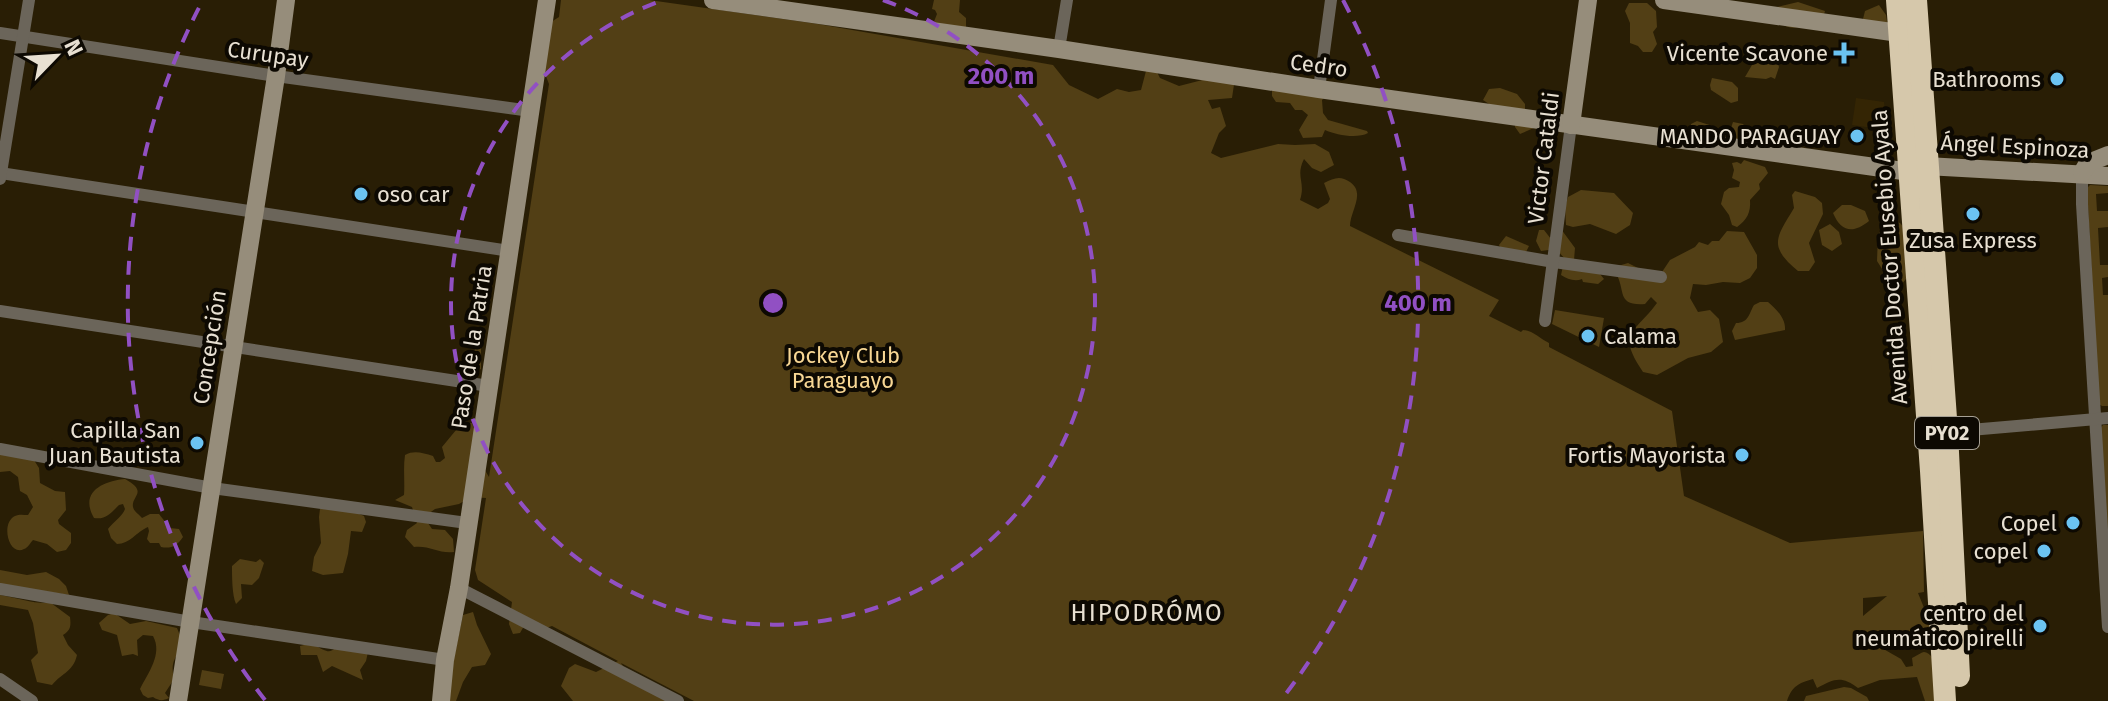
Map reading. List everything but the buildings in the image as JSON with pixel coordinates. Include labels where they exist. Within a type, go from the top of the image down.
[{"type":"highway","name":"Avenida Doctor Eusebio Ayala","points":[[1897,0],[1947,432],[1960,701]]},
{"type":"highway","name":"Avenida Doctor Eusebio Ayala","points":[[1916,0],[1925,388],[1945,701]]},
{"type":"highway","points":[[1925,388],[1930,394],[1932,421],[1937,428],[1947,432]]},
{"type":"street","points":[[29,0],[0,175],[510,251]]},
{"type":"street","name":"Concepción","points":[[178,701],[286,0]]},
{"type":"street","name":"Paso de la Patria","points":[[441,701],[547,0]]},
{"type":"street","name":"Cedro","points":[[713,0],[1571,125],[1918,169]]},
{"type":"street","points":[[1059,49],[1067,0]]},
{"type":"street","points":[[1319,89],[1331,0]]},
{"type":"street","name":"Victor Cataldi","points":[[1545,321],[1588,0]]},
{"type":"street","points":[[1664,0],[1899,33]]},
{"type":"street","name":"Curupay","points":[[0,33],[276,76],[531,111]]},
{"type":"street","points":[[2108,155],[2088,163],[2082,173],[2108,627]]},
{"type":"street","name":"Ángel Espinoza","points":[[1918,169],[2108,176]]},
{"type":"street","points":[[1398,235],[1661,277]]},
{"type":"street","points":[[0,311],[489,386]]},
{"type":"street","points":[[1947,432],[2108,418]]},
{"type":"street","points":[[0,449],[212,488],[467,523]]},
{"type":"street","points":[[459,588],[678,701]]},
{"type":"street","points":[[0,589],[191,622],[445,660]]},
{"type":"street","points":[[0,679],[32,701]]},
{"type":"shaded area","points":[[1856,98],[1884,102],[1887,130],[1852,125]]},
{"type":"green space","name":"Jockey Club Paraguayo","points":[[561,0],[649,0],[818,24],[1053,65],[1069,85],[1098,99],[1117,89],[1129,92],[1141,90],[1146,71],[1154,66],[1160,78],[1179,86],[1218,76],[1235,78],[1232,98],[1208,100],[1212,109],[1220,107],[1226,126],[1219,133],[1211,153],[1221,158],[1278,144],[1315,144],[1329,152],[1334,165],[1321,172],[1304,159],[1300,170],[1300,200],[1318,209],[1330,199],[1324,183],[1343,178],[1357,191],[1350,226],[1499,300],[1489,316],[1521,332],[1534,333],[1549,343],[1549,347],[1672,411],[1684,496],[1790,543],[1923,531],[1924,592],[1918,593],[1933,630],[1934,643],[1929,649],[1910,640],[1905,632],[1894,635],[1880,647],[1901,659],[1906,667],[1913,666],[1912,658],[1923,652],[1929,654],[1942,673],[1953,701],[1925,701],[1917,677],[1880,680],[1858,688],[1847,681],[1838,680],[1817,688],[1813,679],[1797,686],[1787,701],[694,701],[621,663],[630,677],[671,701],[573,701],[561,686],[569,668],[575,664],[596,672],[618,661],[552,626],[540,630],[524,626],[520,633],[513,634],[509,624],[512,602],[478,580],[475,570],[486,498],[471,497],[459,504],[435,509],[424,517],[432,529],[445,530],[453,539],[454,552],[414,547],[405,537],[407,530],[417,523],[412,507],[395,500],[404,495],[405,455],[422,453],[440,462],[445,458],[442,447],[461,424],[472,423],[476,433],[474,452],[489,477],[549,84],[542,66],[543,27],[559,17]],"holes":[[[1887,596],[1863,616],[1863,598]]]},
{"type":"green space","points":[[934,0],[960,0],[959,12],[966,18],[966,30],[933,24],[937,14],[932,9]]},
{"type":"green space","points":[[1798,2],[1825,11],[1823,18],[1799,27],[1787,27],[1773,8]]},
{"type":"green space","points":[[1629,3],[1647,3],[1656,11],[1657,27],[1653,32],[1657,44],[1652,52],[1643,52],[1630,43],[1630,23],[1625,11]]},
{"type":"green space","points":[[1879,5],[1886,15],[1888,28],[1862,23],[1865,11]]},
{"type":"green space","points":[[1773,56],[1779,67],[1775,79],[1745,77],[1752,65]]},
{"type":"green space","points":[[1712,78],[1732,82],[1738,88],[1738,101],[1731,103],[1711,90]]},
{"type":"green space","points":[[1272,87],[1324,98],[1323,113],[1328,120],[1368,133],[1346,136],[1325,130],[1322,137],[1303,138],[1299,130],[1308,115],[1302,110],[1295,110],[1290,103],[1276,102]]},
{"type":"green space","points":[[1500,88],[1517,94],[1525,104],[1525,115],[1536,127],[1520,134],[1515,121],[1483,100],[1489,89]]},
{"type":"green space","points":[[1697,121],[1725,130],[1731,128],[1733,122],[1743,124],[1753,136],[1750,141],[1730,141],[1710,135],[1698,137],[1690,132],[1691,124]]},
{"type":"green space","points":[[1744,160],[1765,167],[1768,173],[1750,200],[1748,215],[1737,227],[1732,225],[1721,204],[1724,192],[1739,187],[1740,182],[1732,178],[1732,163],[1741,164]]},
{"type":"green space","points":[[2090,185],[2108,186],[2108,193],[2096,194],[2097,211],[2108,211],[2108,227],[2098,228],[2100,265],[2108,265],[2108,277],[2102,278],[2103,295],[2108,295],[2108,406],[2099,404],[2087,188]]},
{"type":"green space","points":[[1581,190],[1614,193],[1633,213],[1630,225],[1616,234],[1590,224],[1566,225],[1568,197]]},
{"type":"green space","points":[[1795,191],[1815,197],[1822,203],[1823,214],[1809,243],[1815,262],[1809,271],[1798,271],[1779,248],[1779,235],[1794,208],[1792,195]]},
{"type":"green space","points":[[1842,205],[1865,211],[1869,221],[1858,228],[1844,227],[1833,213]]},
{"type":"green space","points":[[1888,218],[1900,223],[1908,232],[1906,279],[1900,286],[1891,283],[1877,261],[1878,235]]},
{"type":"green space","points":[[1830,224],[1839,232],[1842,244],[1832,251],[1822,245],[1819,230]]},
{"type":"green space","points":[[1561,229],[1575,248],[1574,260],[1566,260],[1556,249],[1541,251],[1536,241],[1539,230],[1544,230],[1551,239]]},
{"type":"green space","points":[[1727,231],[1744,232],[1757,255],[1757,268],[1750,278],[1740,283],[1693,284],[1690,298],[1698,312],[1710,310],[1719,319],[1723,342],[1711,352],[1688,358],[1657,375],[1643,372],[1631,349],[1631,334],[1657,303],[1651,297],[1645,304],[1626,300],[1616,273],[1618,266],[1628,263],[1642,270],[1662,272],[1670,260],[1699,242],[1708,245],[1719,241]]},
{"type":"green space","points":[[1506,236],[1529,246],[1526,252],[1501,249],[1499,245]]},
{"type":"green space","points":[[1563,266],[1596,269],[1604,279],[1598,284],[1568,279],[1561,275]]},
{"type":"green space","points":[[1768,302],[1777,311],[1785,330],[1735,340],[1732,331],[1736,323],[1746,319],[1754,305]]},
{"type":"green space","name":"Calama","points":[[1555,310],[1604,318],[1599,347],[1552,324]]},
{"type":"green space","points":[[476,347],[481,348],[481,369],[475,372],[465,370],[463,362],[469,361]]},
{"type":"green space","points":[[2108,425],[2108,542],[2100,429]]},
{"type":"green space","points":[[0,453],[32,457],[39,468],[40,483],[55,491],[65,492],[66,510],[58,520],[71,533],[71,543],[66,550],[57,552],[47,544],[33,540],[27,548],[19,550],[11,544],[7,532],[10,520],[17,515],[28,515],[33,507],[27,495],[20,491],[18,477],[10,471],[0,472]]},
{"type":"green space","points":[[125,479],[138,491],[133,503],[135,512],[142,518],[159,514],[170,528],[179,529],[183,537],[176,545],[165,548],[159,543],[150,543],[147,539],[148,527],[126,542],[117,544],[108,529],[124,512],[123,504],[105,517],[94,518],[90,509],[91,495],[102,485]]},
{"type":"green space","points":[[338,505],[364,516],[366,522],[362,532],[351,531],[343,573],[323,575],[312,571],[321,543],[320,509]]},
{"type":"green space","points":[[240,559],[256,562],[260,559],[264,563],[259,578],[252,585],[241,584],[242,598],[236,604],[232,566]]},
{"type":"green space","points":[[0,570],[27,575],[46,572],[66,586],[69,595],[0,585]]},
{"type":"green space","points":[[0,595],[51,603],[70,617],[70,628],[63,635],[77,655],[70,669],[52,685],[37,682],[31,660],[38,653],[28,610],[0,605]]},
{"type":"green space","points":[[473,612],[491,654],[485,665],[472,667],[456,701],[445,701],[463,615]]},
{"type":"green space","points":[[114,613],[130,624],[146,621],[177,628],[183,643],[173,663],[174,679],[165,693],[169,698],[148,698],[140,689],[155,656],[153,636],[143,635],[137,640],[138,656],[122,656],[117,635],[102,630],[99,623]]},
{"type":"green space","points":[[312,643],[328,651],[346,646],[368,652],[360,670],[363,680],[332,666],[323,672],[317,655],[301,655],[300,646]]},
{"type":"green space","points":[[202,670],[224,674],[221,689],[199,685]]},
{"type":"green space","points":[[1851,688],[1869,701],[1804,701],[1806,696]]},
{"type":"place","name":"Vicente Scavone","points":[[1844,53]]},
{"type":"place","name":"Bathrooms","points":[[2057,79]]},
{"type":"place","name":"MANDO PARAGUAY","points":[[1857,136]]},
{"type":"place","name":"oso car","points":[[361,194]]},
{"type":"place","name":"Zusa Express","points":[[1973,214]]},
{"type":"place","name":"Calama","points":[[1588,336]]},
{"type":"place","name":"Capilla San Juan Bautista","points":[[197,443]]},
{"type":"place","name":"Fortis Mayorista","points":[[1742,455]]},
{"type":"place","name":"Copel","points":[[2073,523]]},
{"type":"place","name":"copel","points":[[2044,551]]},
{"type":"place","name":"centro del neumático pirelli","points":[[2040,626]]},
{"type":"district","name":"HIPODRÓMO","points":[[1147,613]]}]
